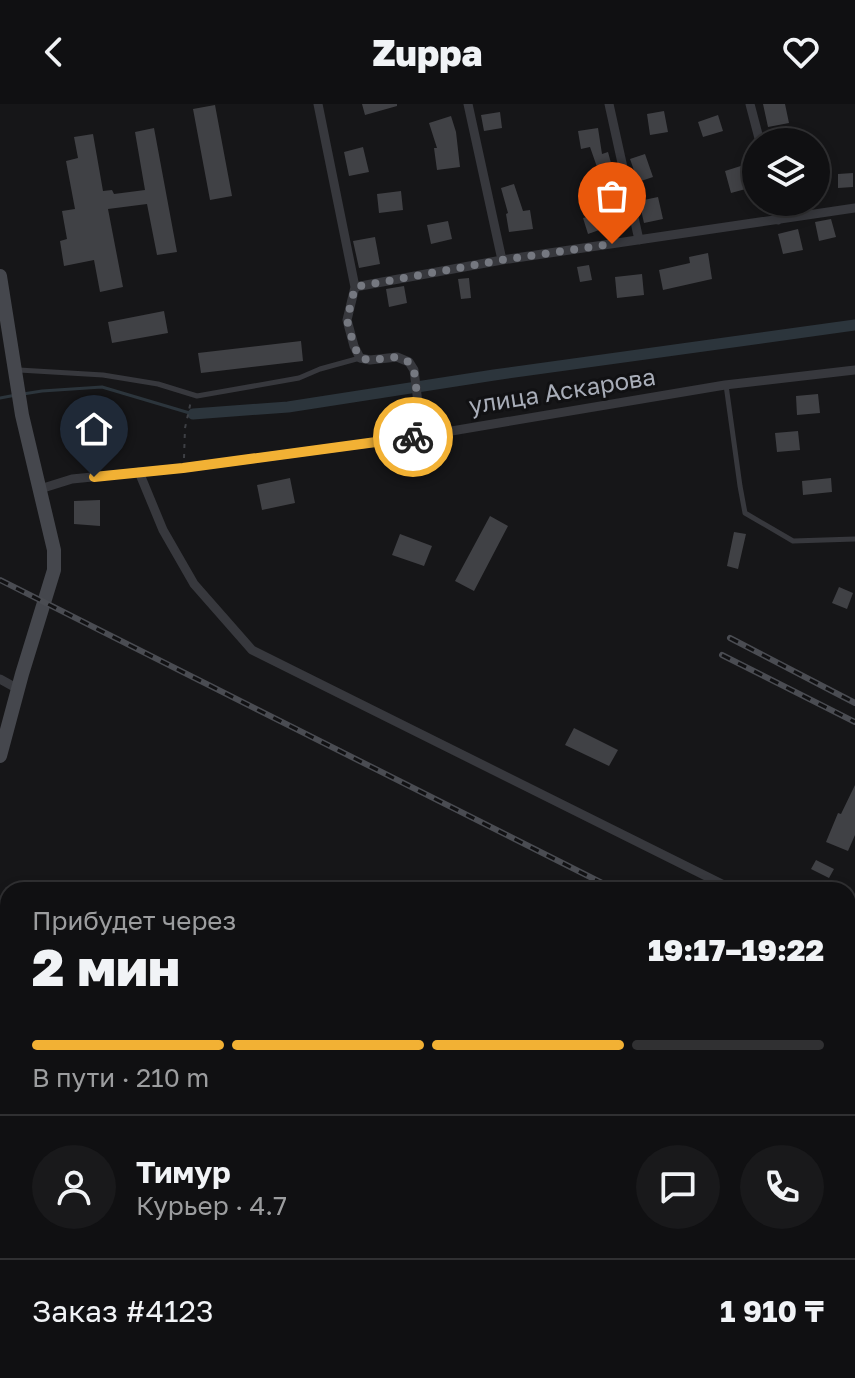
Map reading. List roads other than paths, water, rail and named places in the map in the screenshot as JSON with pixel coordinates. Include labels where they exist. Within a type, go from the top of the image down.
[{"type":"main road","points":[[0,756],[54,570],[54,550],[14,374],[1,282]]},
{"type":"street","points":[[318,104],[355,287],[347,320],[354,346],[360,358],[397,357],[409,362],[414,370],[422,436]]},
{"type":"street","points":[[468,104],[502,260]]},
{"type":"street","points":[[609,104],[639,240]]},
{"type":"street","points":[[750,104],[756,128]]},
{"type":"street","points":[[355,287],[502,260],[855,208]]},
{"type":"street","points":[[777,216],[778,220]]},
{"type":"street","name":"улица Аскарова","points":[[40,489],[72,479],[183,468],[422,436],[725,385],[855,370]]},
{"type":"street","points":[[139,472],[163,530],[194,584],[252,650],[718,882]]},
{"type":"street","points":[[0,679],[18,689]]},
{"type":"lane","points":[[14,374],[103,375],[158,384],[197,396],[299,378],[360,358]]},
{"type":"lane","points":[[725,385],[745,513],[793,541],[855,539]]},
{"type":"waterway","points":[[193,414],[288,407],[855,325]]},
{"type":"waterway","points":[[23,394],[102,387],[193,414]]},
{"type":"waterway","points":[[0,398],[16,395]]},
{"type":"railway","points":[[0,580],[600,882]]},
{"type":"railway","points":[[730,638],[855,703]]},
{"type":"railway","points":[[722,655],[855,722]]}]
